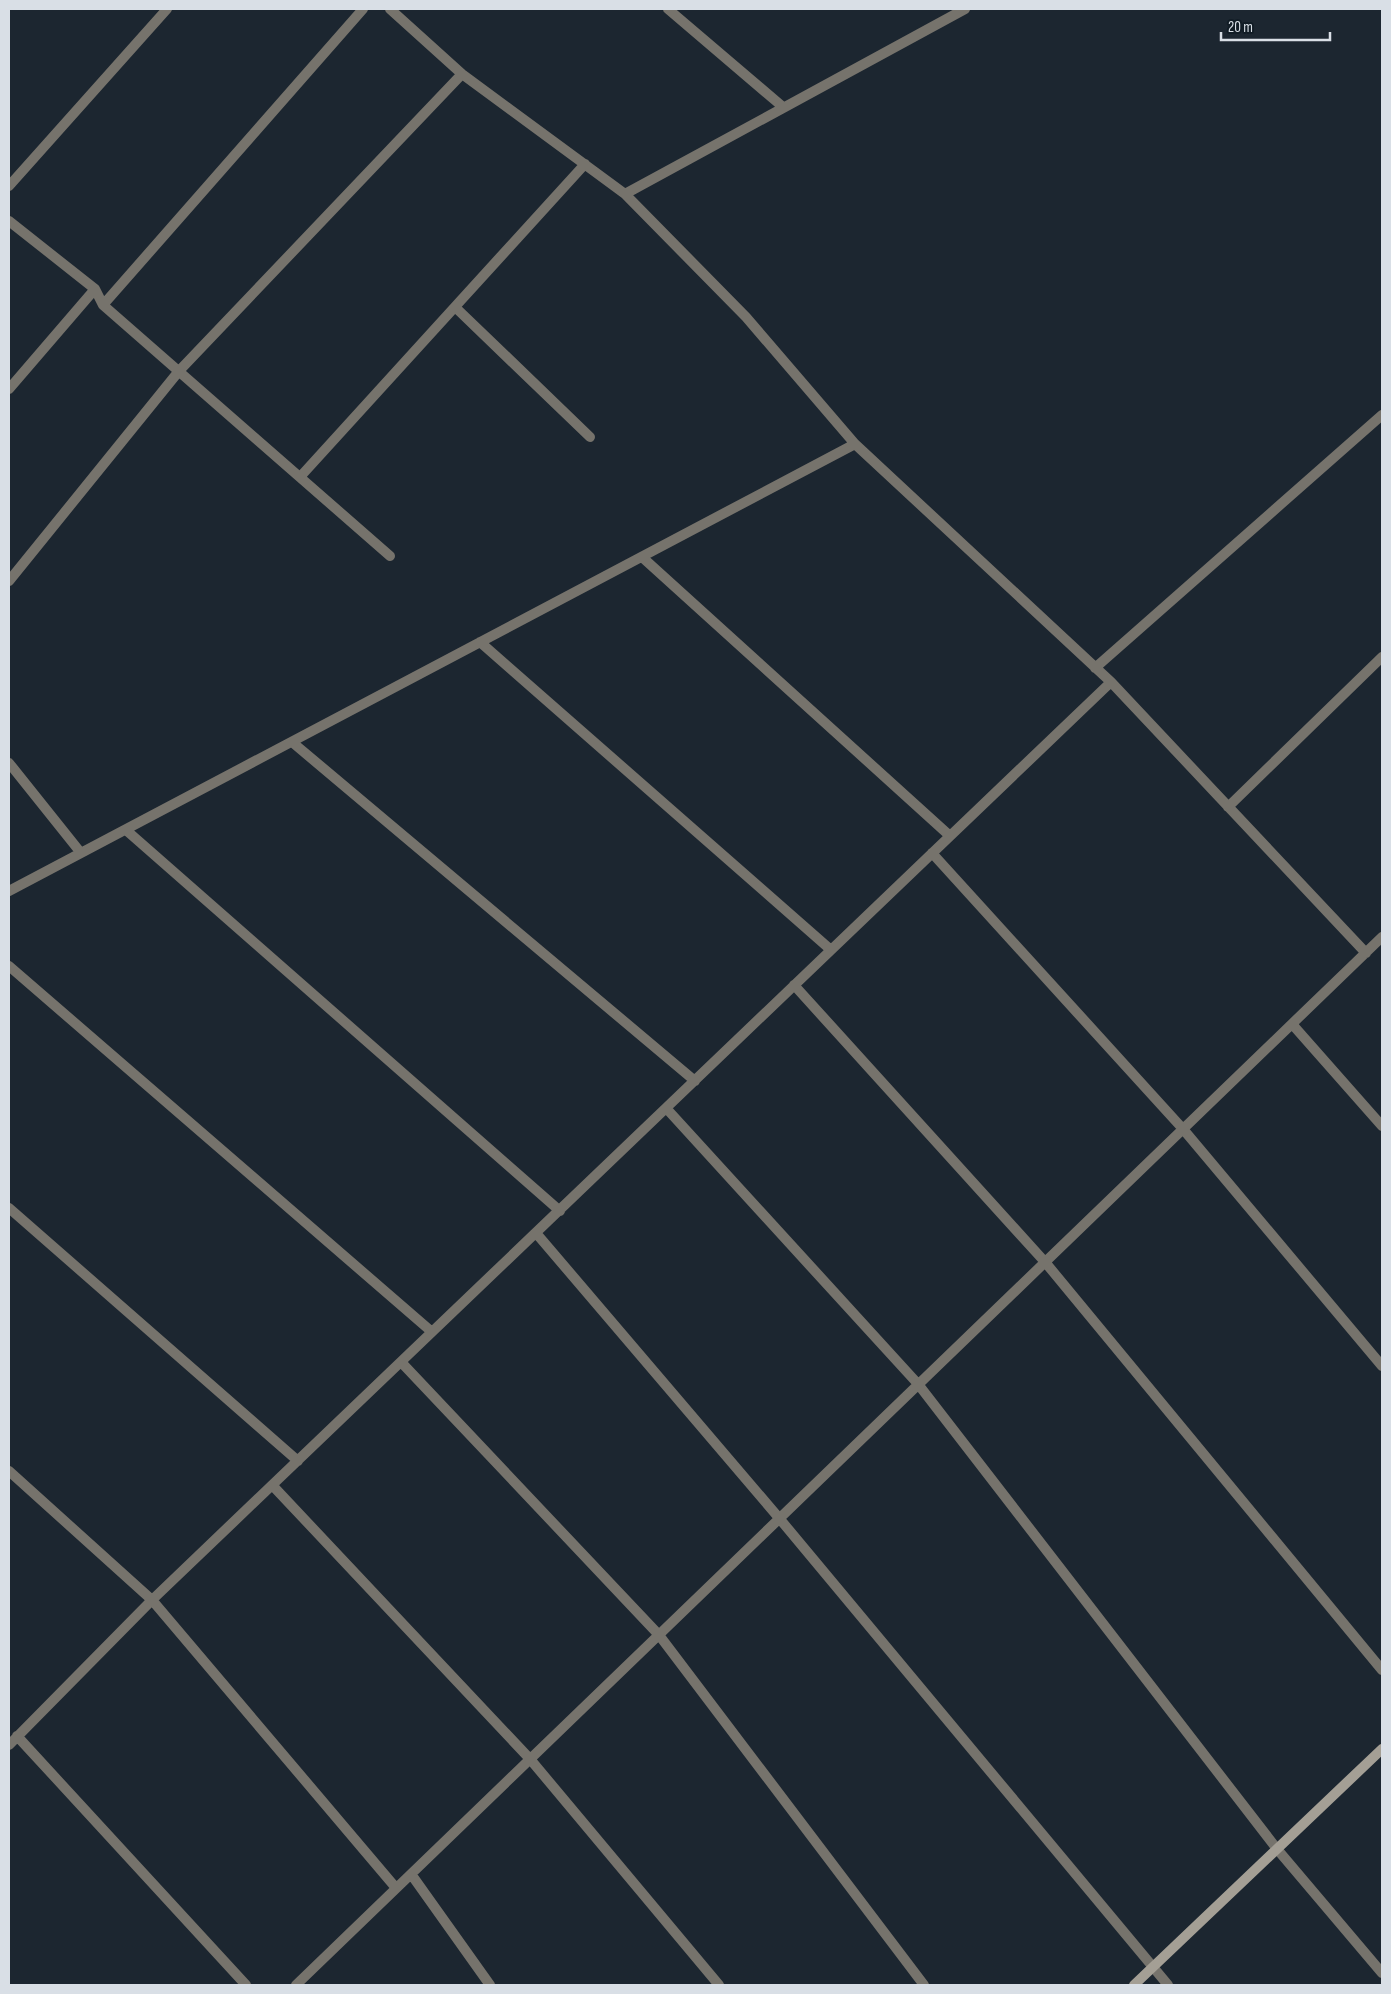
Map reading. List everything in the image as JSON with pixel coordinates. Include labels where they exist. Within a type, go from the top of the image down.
[{"type":"street","points":[[9,186],[167,9]]},
{"type":"street","points":[[103,304],[363,9]]},
{"type":"street","points":[[390,9],[462,74],[625,194],[746,317],[855,444],[1111,682],[1366,953]]},
{"type":"street","points":[[668,9],[783,107]]},
{"type":"street","points":[[625,194],[952,12],[965,9]]},
{"type":"street","points":[[9,581],[179,371],[462,74]]},
{"type":"street","points":[[300,477],[585,164]]},
{"type":"street","points":[[9,221],[95,289],[103,304],[390,556]]},
{"type":"street","points":[[9,389],[95,289]]},
{"type":"street","points":[[455,307],[590,436]]},
{"type":"street","points":[[1095,668],[1382,415]]},
{"type":"street","points":[[9,891],[855,444]]},
{"type":"street","points":[[642,557],[950,836]]},
{"type":"street","points":[[480,642],[831,950]]},
{"type":"street","points":[[1228,807],[1382,657]]},
{"type":"street","points":[[9,1745],[152,1600],[1111,682]]},
{"type":"street","points":[[292,742],[695,1081]]},
{"type":"street","points":[[9,763],[81,853]]},
{"type":"street","points":[[126,830],[560,1211]]},
{"type":"street","points":[[932,853],[1183,1129],[1382,1366]]},
{"type":"street","points":[[296,1985],[1382,936]]},
{"type":"street","points":[[9,966],[432,1332]]},
{"type":"street","points":[[794,985],[1045,1262],[1382,1670]]},
{"type":"street","points":[[1292,1024],[1382,1126]]},
{"type":"street","points":[[666,1108],[918,1384],[1277,1849],[1382,1973]]},
{"type":"street","points":[[9,1208],[298,1461]]},
{"type":"street","points":[[536,1233],[779,1518],[1168,1985]]},
{"type":"street","points":[[401,1362],[658,1635],[924,1985]]},
{"type":"street","points":[[9,1471],[152,1600],[396,1888]]},
{"type":"street","points":[[273,1486],[530,1759],[719,1985]]},
{"type":"street","points":[[17,1736],[246,1985]]},
{"type":"street","points":[[1134,1985],[1382,1749]]},
{"type":"street","points":[[411,1874],[490,1985]]}]
